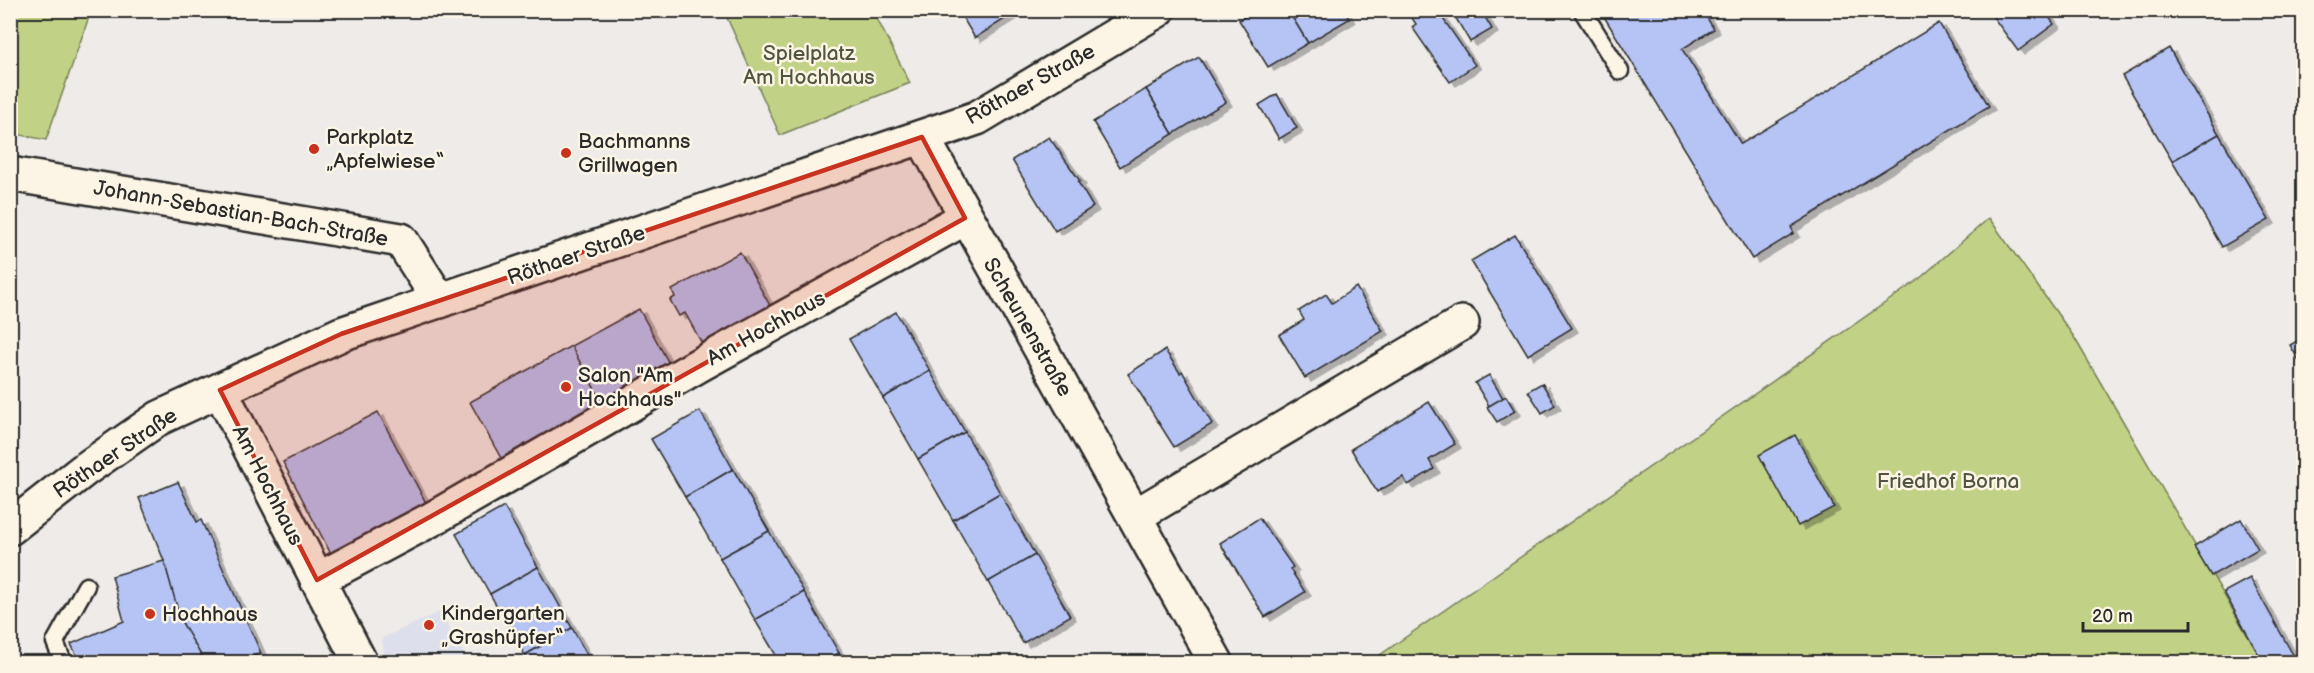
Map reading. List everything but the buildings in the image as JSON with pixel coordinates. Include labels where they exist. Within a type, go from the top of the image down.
[{"type":"street","name":"Röthaer Straße","points":[[10,528],[84,470],[159,418],[341,334],[977,118],[1158,10]]},
{"type":"street","name":"Scheunenstraße","points":[[922,137],[965,218],[1216,663]]},
{"type":"street","name":"Johann-Sebastian-Bach-Straße","points":[[10,174],[401,240],[440,301]]},
{"type":"street","name":"Am Hochhaus","points":[[317,580],[432,519],[709,359],[965,218]]},
{"type":"street","points":[[1135,516],[1462,323]]},
{"type":"street","name":"Am Hochhaus","points":[[220,390],[360,663]]},
{"type":"lane","points":[[1582,10],[1620,71]]},
{"type":"lane","points":[[63,663],[55,642],[86,586]]},
{"type":"highlighted area","points":[[922,137],[965,218],[317,580],[220,390],[341,334]]},
{"type":"shaded area","name":"Kindergarten „Grashüpfer“","points":[[440,612],[469,662],[386,662],[382,638]]},
{"type":"green space","points":[[11,10],[91,11],[46,140],[11,133]]},
{"type":"green space","name":"Spielplatz Am Hochhaus","points":[[724,11],[873,11],[910,83],[780,135]]},
{"type":"green space","name":"Friedhof Borna","points":[[1989,218],[2074,337],[2263,662],[1370,662],[1918,280]]},
{"type":"place","name":"Parkplatz „Apfelwiese“","points":[[314,149]]},
{"type":"place","name":"Bachmanns Grillwagen","points":[[566,153]]},
{"type":"place","name":"Salon \"Am Hochhaus\"","points":[[566,387]]},
{"type":"place","name":"Hochhaus","points":[[150,614]]},
{"type":"place","name":"Kindergarten „Grashüpfer“","points":[[429,625]]}]
